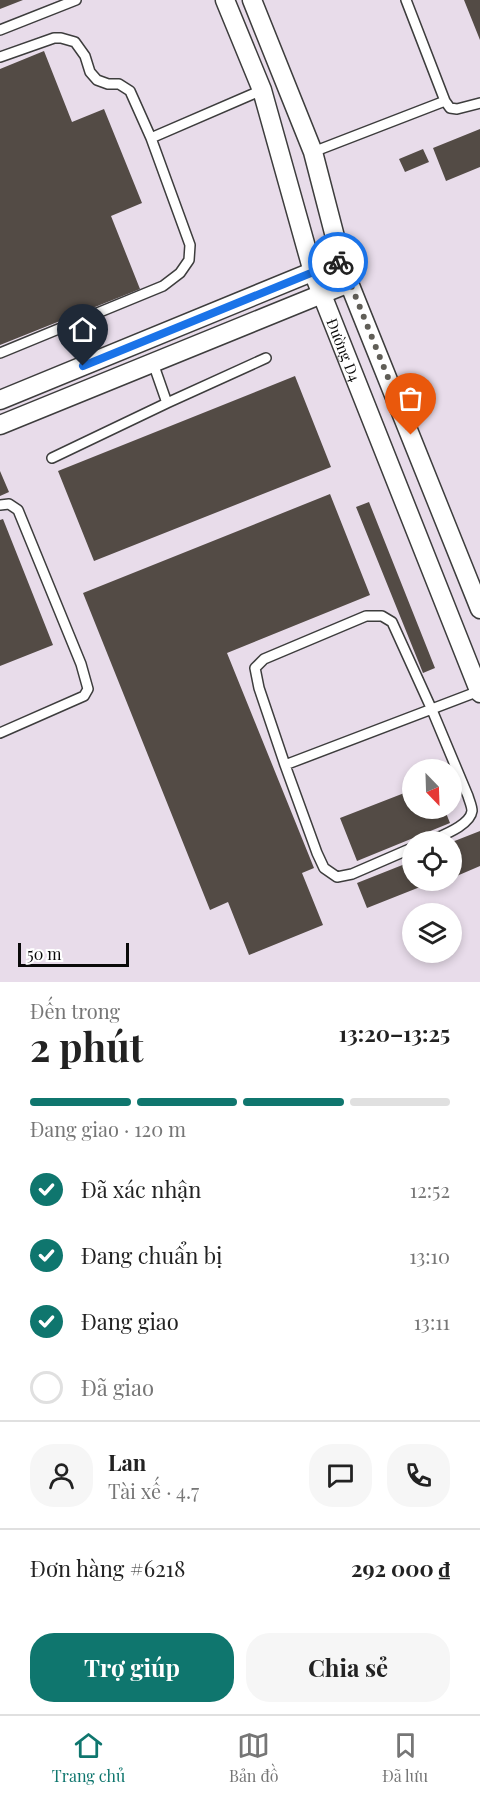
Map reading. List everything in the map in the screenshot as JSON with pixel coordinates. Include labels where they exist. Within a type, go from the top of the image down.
[{"type":"street","name":"Đường D4","points":[[225,0],[262,90],[313,272],[480,692]]},
{"type":"street","name":"Đường D4","points":[[252,0],[313,152],[349,283],[480,609]]},
{"type":"street","points":[[0,400],[341,260]]},
{"type":"street","points":[[0,425],[349,283]]},
{"type":"lane","points":[[0,30],[76,0]]},
{"type":"lane","points":[[406,0],[445,101],[450,108],[457,109],[480,103]]},
{"type":"lane","points":[[0,57],[54,38],[61,38],[75,42],[85,56],[90,72],[97,80],[108,84],[119,84],[130,91],[151,138],[190,245],[189,260],[180,273],[163,286],[0,353]]},
{"type":"lane","points":[[151,138],[262,90]]},
{"type":"lane","points":[[313,152],[445,101]]},
{"type":"lane","points":[[52,458],[167,402],[266,358]]},
{"type":"lane","points":[[153,363],[167,402]]},
{"type":"lane","points":[[0,505],[9,504],[18,510],[81,664],[88,689],[84,696],[0,733]]},
{"type":"lane","points":[[402,852],[352,874],[337,877],[324,868],[259,688],[255,668],[264,659],[366,615],[382,616],[392,622],[432,710],[472,810],[468,821],[451,831]]},
{"type":"lane","points":[[285,765],[480,692]]},
{"type":"shaded area","points":[[0,0],[480,0],[480,982],[0,982]]},
{"type":"building","points":[[0,0],[23,0],[0,9]]},
{"type":"building","points":[[464,0],[480,0],[480,40]]},
{"type":"building","points":[[44,51],[72,122],[104,109],[142,203],[111,216],[140,289],[0,345],[0,69]]},
{"type":"building","points":[[480,129],[480,167],[446,181],[433,148]]},
{"type":"building","points":[[423,149],[429,162],[405,172],[399,159]]},
{"type":"building","points":[[295,376],[331,467],[94,561],[58,471]]},
{"type":"building","points":[[0,471],[9,492],[0,496]]},
{"type":"building","points":[[330,494],[370,595],[227,653],[314,868],[302,873],[323,925],[249,955],[228,902],[210,910],[83,593]]},
{"type":"building","points":[[369,502],[435,668],[423,673],[356,507]]},
{"type":"building","points":[[3,519],[53,645],[0,666],[0,520]]},
{"type":"building","points":[[402,794],[402,819],[448,819],[450,823],[430,831],[402,831],[402,843],[357,861],[340,818]]},
{"type":"building","points":[[480,831],[480,866],[462,874],[462,838]]},
{"type":"building","points":[[402,865],[402,891],[410,891],[367,908],[357,883]]},
{"type":"way so far","points":[[338,262],[341,260],[411,435]]},
{"type":"route","points":[[83,366],[338,262]]}]
